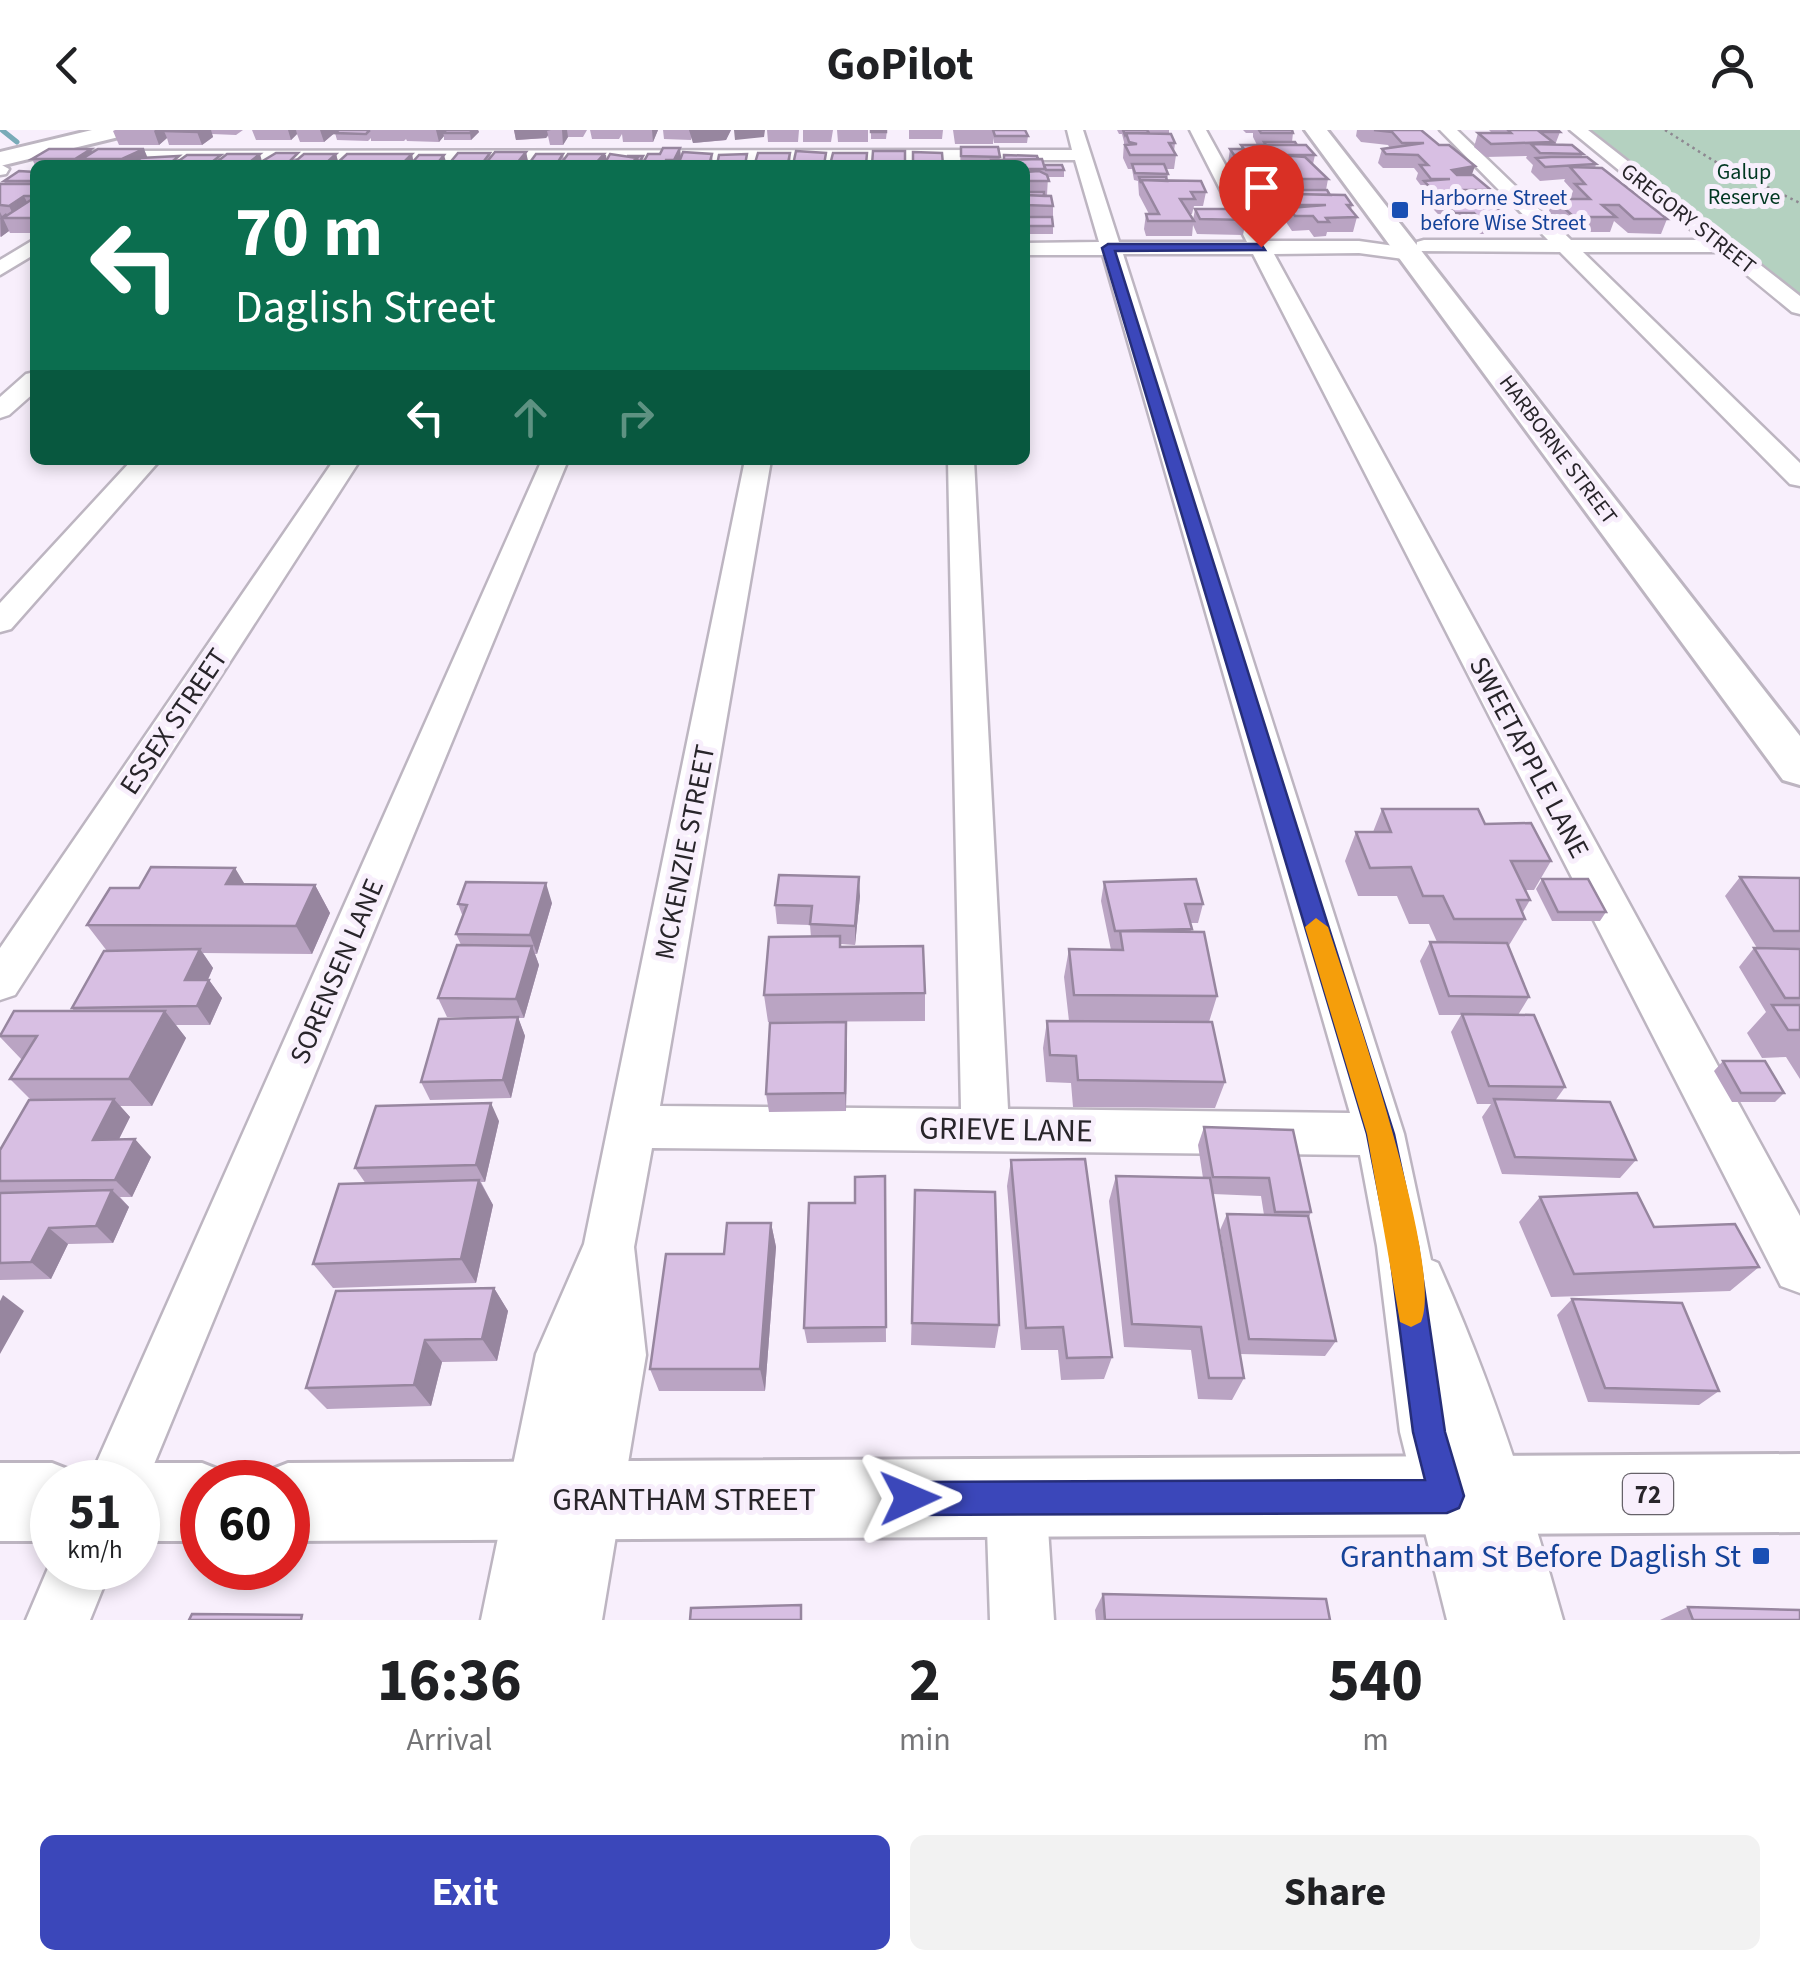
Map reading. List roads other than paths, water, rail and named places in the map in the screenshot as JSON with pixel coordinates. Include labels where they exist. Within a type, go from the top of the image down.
[{"type":"main road","points":[[0,159],[119,130]]},
{"type":"main road","name":"HARBORNE STREET","points":[[1316,130],[1417,250],[1800,730]]},
{"type":"main road","name":"HARBORNE STREET","points":[[1332,130],[1800,769]]},
{"type":"main road","name":"GRANTHAM STREET","points":[[310,1502],[1800,1492]]},
{"type":"main road","points":[[0,1502],[30,1502]]},
{"type":"street","name":"SWEETAPPLE LANE","points":[[1198,130],[1800,1268]]},
{"type":"street","points":[[1448,130],[1800,478]]},
{"type":"street","name":"GREGORY STREET","points":[[1578,130],[1800,307]]},
{"type":"street","points":[[195,156],[203,149],[246,135]]},
{"type":"street","points":[[54,148],[87,156],[947,154],[1078,142],[1380,1134],[1403,1246],[1429,1432],[1472,1496],[1531,1620]]},
{"type":"street","points":[[1030,248],[1417,250],[1727,246]]},
{"type":"street","points":[[0,250],[30,248]]},
{"type":"street","points":[[0,270],[30,249]]},
{"type":"street","points":[[0,410],[30,383]]},
{"type":"street","points":[[0,622],[142,465]]},
{"type":"street","name":"ESSEX STREET","points":[[0,982],[344,465]]},
{"type":"street","name":"SORENSEN LANE","points":[[125,1460],[553,465]]},
{"type":"street","name":"MCKENZIE STREET","points":[[513,1620],[564,1500],[618,1356],[610,1244],[757,465]]},
{"type":"street","points":[[961,465],[984,1128]]},
{"type":"street","name":"GRIEVE LANE","points":[[632,1127],[1380,1134]]},
{"type":"street","points":[[1472,1496],[1480,1620]]},
{"type":"street","points":[[1016,1498],[1022,1620]]},
{"type":"street","name":"MCKENZIE STREET","points":[[564,1500],[570,1620]]},
{"type":"street","points":[[58,1620],[71,1590]]},
{"type":"waterway","points":[[2,130],[17,142]]},
{"type":"place","name":"Harborne Street before Wise Street","points":[[1400,210]]},
{"type":"place","name":"Grantham St Before Daglish St","points":[[1761,1556]]},
{"type":"park label","name":"Galup Reserve","points":[[1744,184]]}]
